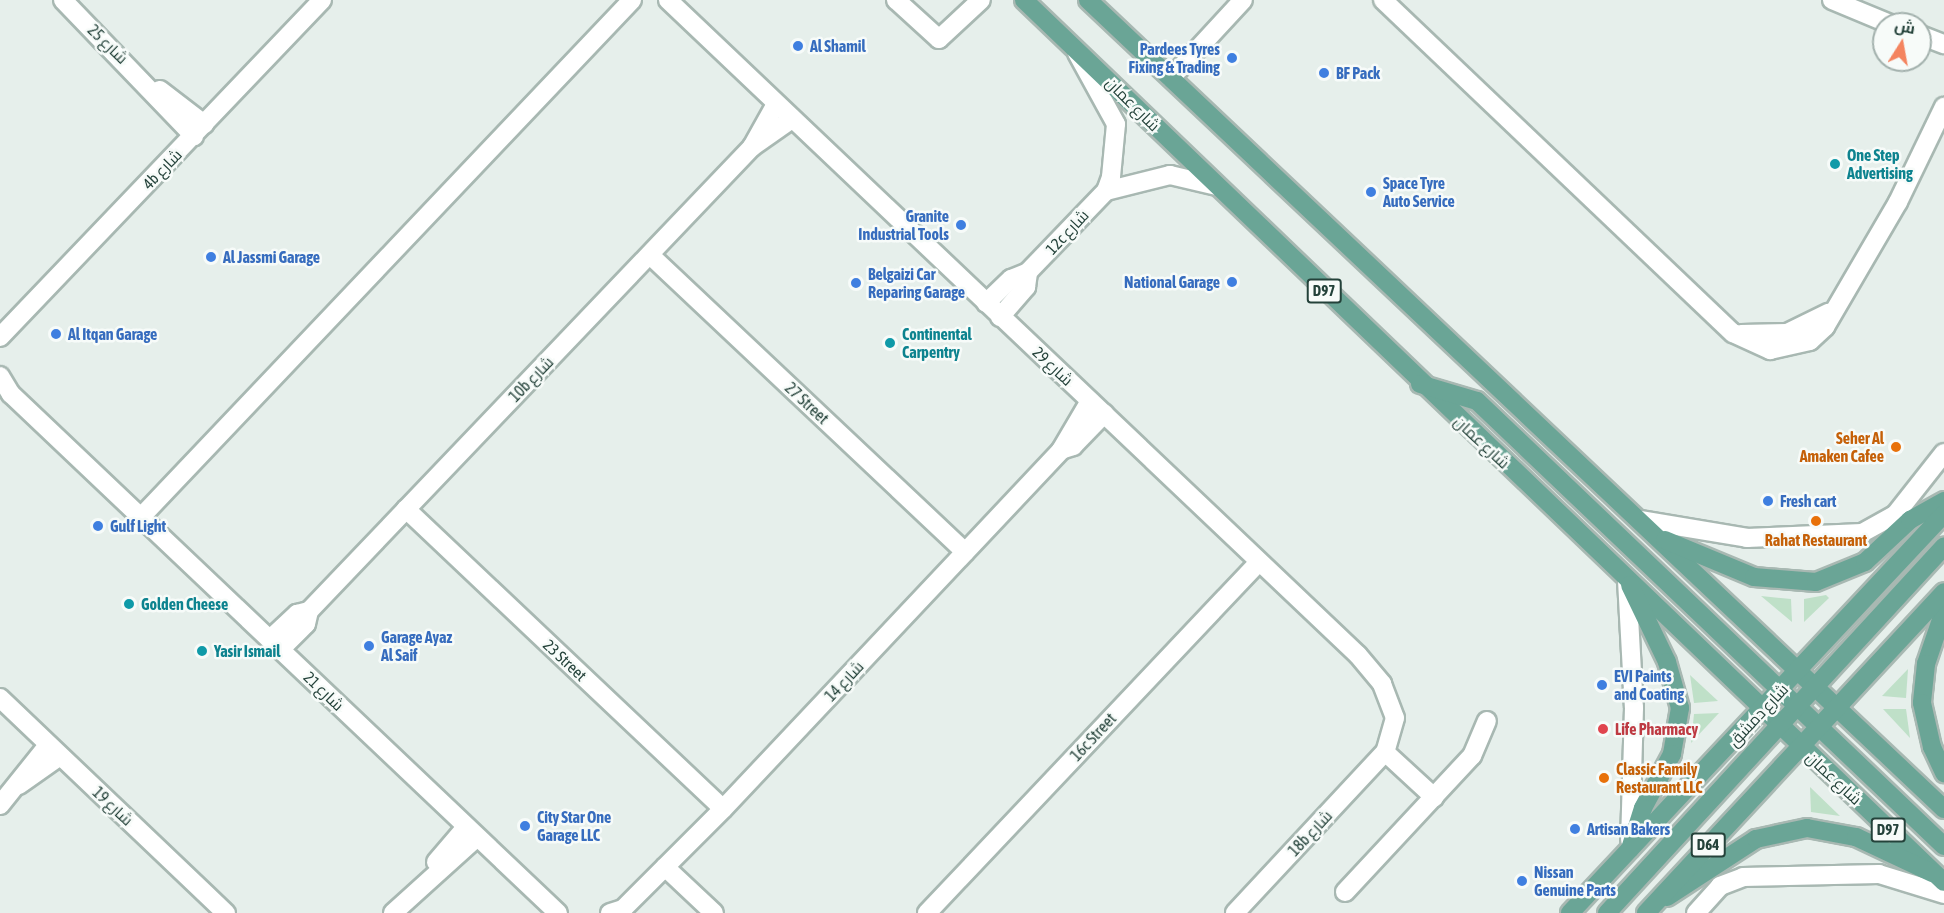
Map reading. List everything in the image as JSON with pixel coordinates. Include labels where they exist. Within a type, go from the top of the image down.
[{"type":"main road","name":"شارع عمان","points":[[1024,0],[1420,384],[1627,578],[1799,746],[1940,878]]},
{"type":"main road","points":[[1088,0],[1662,539],[1798,672],[1944,809]]},
{"type":"main road","points":[[1420,384],[1477,401],[1944,846]]},
{"type":"main road","points":[[1662,539],[1754,577],[1816,582],[1865,562],[1911,520],[1944,501]]},
{"type":"main road","name":"شارع دمشق","points":[[1570,913],[1780,692],[1944,514]]},
{"type":"main road","points":[[1607,913],[1944,546]]},
{"type":"main road","points":[[1627,578],[1667,662],[1680,708],[1672,754],[1643,808],[1630,850]]},
{"type":"main road","name":"D64","points":[[1646,913],[1817,726],[1944,592]]},
{"type":"main road","points":[[1944,611],[1926,664],[1922,703],[1944,772]]},
{"type":"main road","points":[[1660,900],[1756,839],[1807,828],[1856,837],[1904,864],[1940,878]]},
{"type":"street","name":"شارع 25","points":[[63,0],[152,88],[199,130]]},
{"type":"street","name":"4b شارع","points":[[0,337],[322,0]]},
{"type":"street","points":[[141,517],[632,0]]},
{"type":"street","name":"شارع 29","points":[[668,0],[1259,561],[1382,684],[1395,718],[1385,752]]},
{"type":"street","points":[[896,0],[939,39],[981,0]]},
{"type":"street","points":[[1171,78],[1243,0]]},
{"type":"street","points":[[1383,0],[1733,333],[1787,333],[1835,308],[1898,202],[1944,107]]},
{"type":"street","points":[[1832,0],[1872,17]]},
{"type":"street","name":"12c شارع","points":[[986,303],[1011,279],[1028,273],[1106,191],[1115,163],[1116,124],[1074,46]]},
{"type":"street","name":"10b شارع","points":[[752,147],[776,104]]},
{"type":"street","name":"10b شارع","points":[[275,644],[297,614],[309,611],[752,147],[792,119]]},
{"type":"street","points":[[1106,191],[1170,175],[1217,186]]},
{"type":"street","name":"27 Street","points":[[650,255],[965,552]]},
{"type":"street","name":"12c شارع","points":[[1000,316],[1026,287],[1028,273]]},
{"type":"street","name":"شارع 21","points":[[0,376],[6,392],[558,913]]},
{"type":"street","name":"شارع 14","points":[[619,912],[723,809],[1061,450],[1090,401]]},
{"type":"street","name":"شارع 14","points":[[1061,450],[1073,446],[1104,414]]},
{"type":"street","points":[[1640,520],[1747,538],[1862,533],[1895,515],[1944,453]]},
{"type":"street","name":"23 Street","points":[[406,510],[723,809]]},
{"type":"street","name":"16c Street","points":[[927,913],[1259,561]]},
{"type":"street","points":[[1627,578],[1634,708],[1630,850]]},
{"type":"street","name":"شارع 19","points":[[0,698],[226,913]]},
{"type":"street","points":[[1345,892],[1472,756],[1486,721]]},
{"type":"street","points":[[0,805],[54,750]]},
{"type":"street","points":[[1385,752],[1434,797]]},
{"type":"street","name":"18b شارع","points":[[1236,913],[1385,752]]},
{"type":"street","points":[[393,913],[472,832]]},
{"type":"street","points":[[666,867],[714,913]]},
{"type":"street","points":[[1696,913],[1720,886],[1743,877],[1878,874],[1944,894]]},
{"type":"green space","points":[[1826,595],[1829,598],[1804,622],[1804,599]]},
{"type":"green space","points":[[1761,596],[1791,599],[1792,622]]},
{"type":"green space","points":[[1908,669],[1906,698],[1882,696]]},
{"type":"green space","points":[[1690,675],[1718,701],[1694,703]]},
{"type":"green space","points":[[1883,709],[1906,709],[1910,738]]},
{"type":"green space","points":[[1719,713],[1691,743],[1694,714]]},
{"type":"green space","points":[[1810,787],[1840,816],[1811,812]]},
{"type":"place","name":"Al Shamil","points":[[798,46]]},
{"type":"place","name":"Pardees Tyres Fixing & Trading","points":[[1232,58]]},
{"type":"place","name":"BF Pack","points":[[1324,73]]},
{"type":"place","name":"One Step Advertising","points":[[1835,164]]},
{"type":"place","name":"Space Tyre Auto Service","points":[[1371,192]]},
{"type":"place","name":"Granite Industrial Tools","points":[[961,225]]},
{"type":"place","name":"Al Jassmi Garage","points":[[211,257]]},
{"type":"place","name":"National Garage","points":[[1232,282]]},
{"type":"place","name":"Belgaizi Car Reparing Garage","points":[[856,283]]},
{"type":"place","name":"Al Itqan Garage","points":[[56,334]]},
{"type":"place","name":"Continental Carpentry","points":[[890,343]]},
{"type":"place","name":"Seher Al Amaken Cafee","points":[[1896,447]]},
{"type":"place","name":"Fresh cart","points":[[1768,501]]},
{"type":"place","name":"Rahat Restaurant","points":[[1816,521]]},
{"type":"place","name":"Gulf Light","points":[[98,526]]},
{"type":"place","name":"Golden Cheese","points":[[129,604]]},
{"type":"place","name":"Garage Ayaz Al Saif","points":[[369,646]]},
{"type":"place","name":"Yasir Ismail","points":[[202,651]]},
{"type":"place","name":"EVI Paints and Coating","points":[[1602,685]]},
{"type":"place","name":"Life Pharmacy","points":[[1603,729]]},
{"type":"place","name":"Classic Family Restaurant LLC","points":[[1604,778]]},
{"type":"place","name":"City Star One Garage LLC","points":[[525,826]]},
{"type":"place","name":"Artisan Bakers","points":[[1575,829]]},
{"type":"place","name":"Nissan Genuine Parts","points":[[1522,881]]}]
